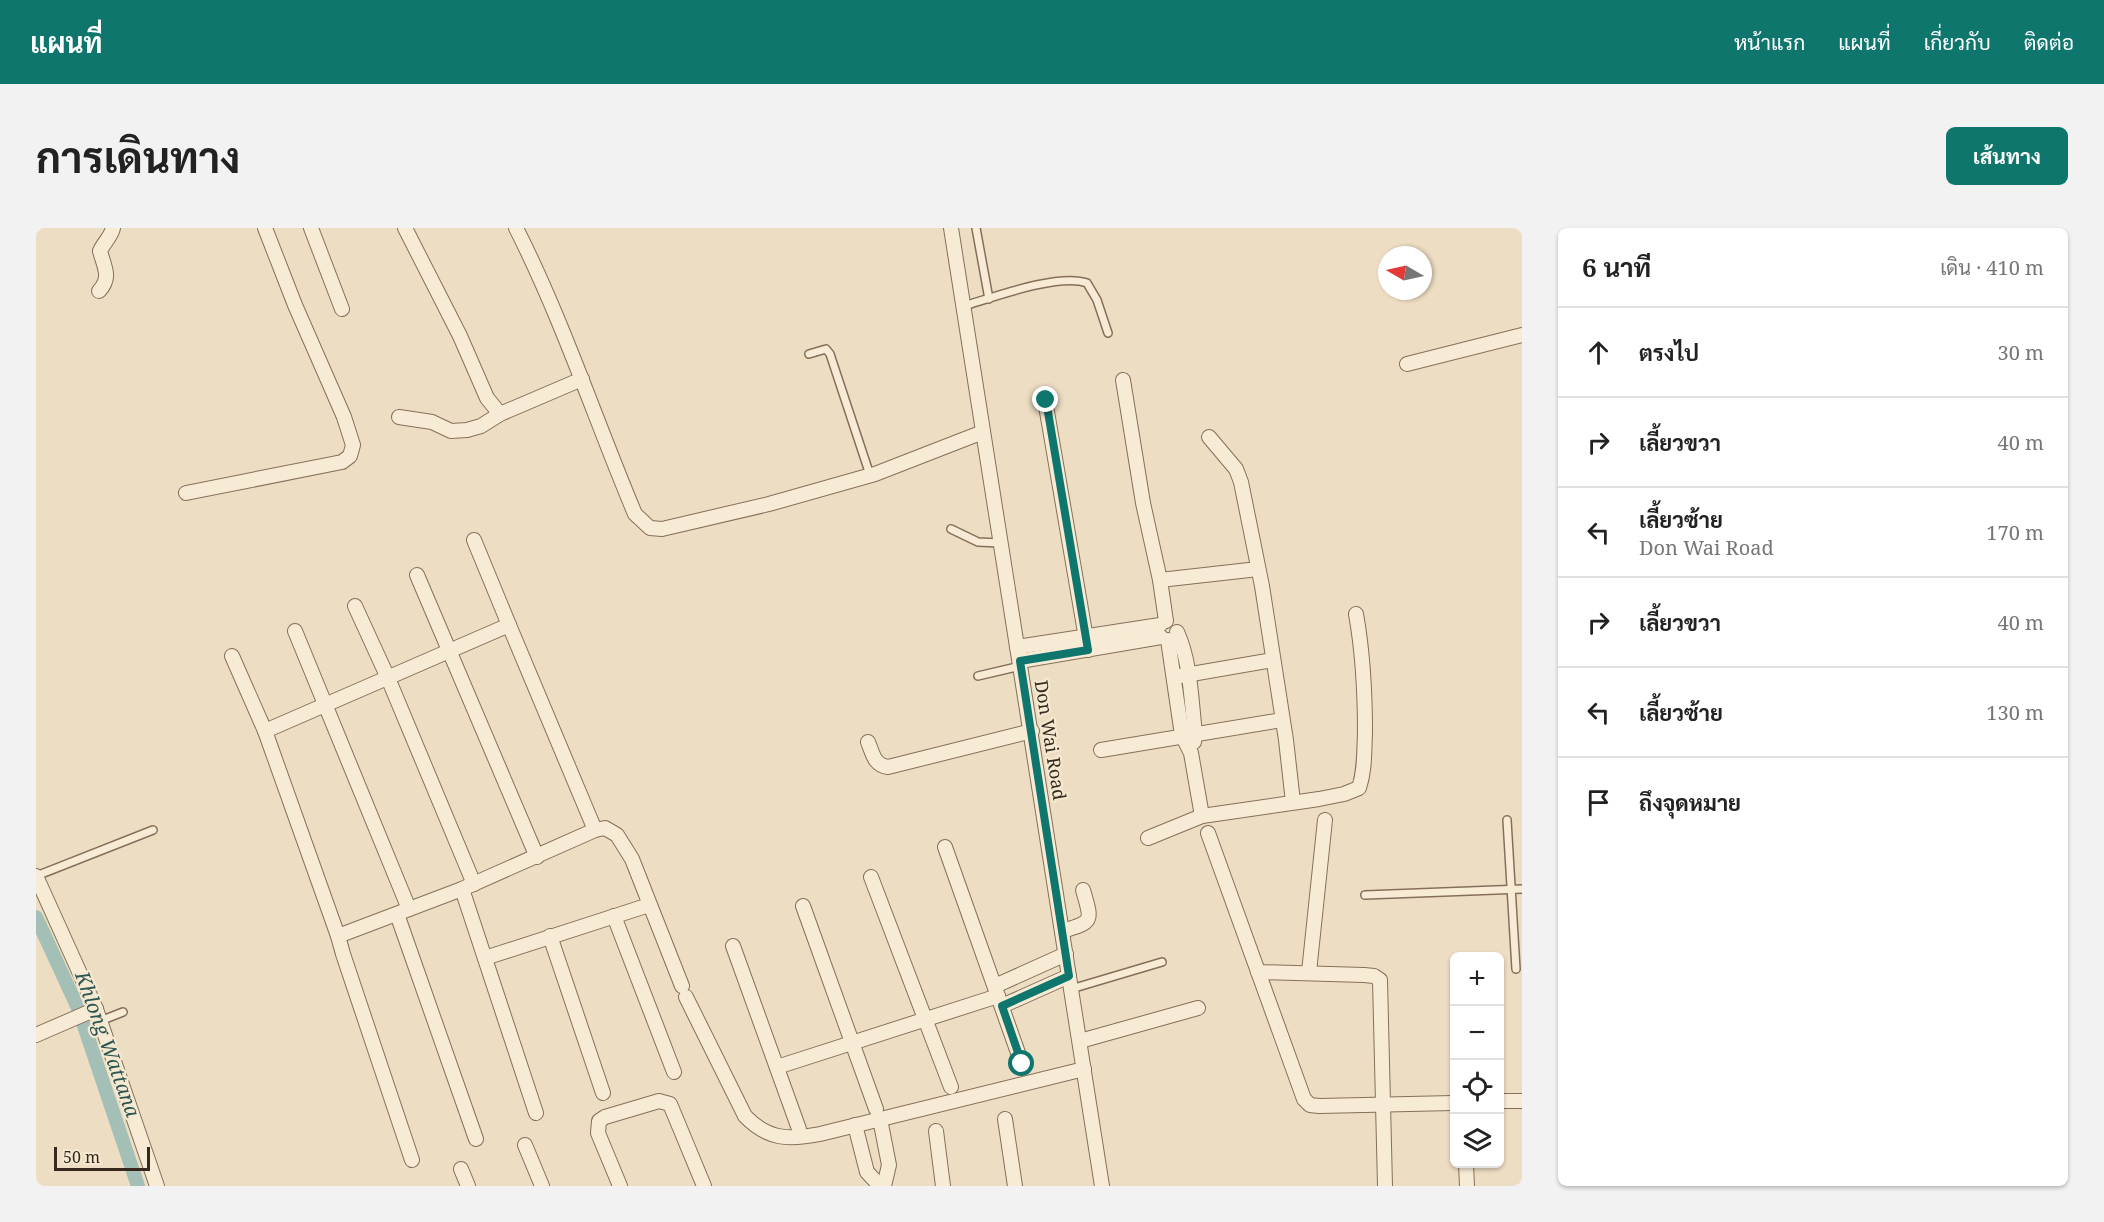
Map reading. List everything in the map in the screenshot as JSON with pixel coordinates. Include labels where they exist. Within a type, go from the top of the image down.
[{"type":"street","points":[[99,291],[105,285],[107,277],[100,251],[113,228]]},
{"type":"street","points":[[186,493],[342,462],[350,456],[353,445],[344,417],[295,305],[265,228]]},
{"type":"street","points":[[311,228],[342,309]]},
{"type":"street","points":[[405,228],[460,336],[487,398],[500,414]]},
{"type":"street","points":[[516,228],[541,278],[635,514],[650,528],[662,529],[769,504],[870,476],[983,432]]},
{"type":"street","name":"Don Wai Road","points":[[951,228],[1102,1186]]},
{"type":"street","points":[[1407,364],[1522,335]]},
{"type":"street","points":[[399,417],[426,421],[451,430],[467,430],[481,426],[500,414],[582,379]]},
{"type":"street","points":[[1123,380],[1143,503],[1160,580],[1166,631]]},
{"type":"street","points":[[1046,400],[1087,643]]},
{"type":"street","points":[[1209,437],[1236,469],[1241,482],[1273,660],[1293,802]]},
{"type":"street","points":[[474,540],[595,830]]},
{"type":"street","points":[[1160,580],[1258,569]]},
{"type":"street","points":[[417,575],[537,857]]},
{"type":"street","points":[[355,606],[388,678],[468,887],[485,958],[536,1113]]},
{"type":"street","points":[[1148,838],[1202,816],[1344,794],[1359,788],[1364,760],[1365,705],[1360,633],[1356,614]]},
{"type":"street","points":[[265,731],[509,625]]},
{"type":"street","points":[[294,631],[326,704],[403,912],[420,976],[456,1089],[476,1139]]},
{"type":"street","points":[[1020,658],[1087,643],[1166,631],[1181,642],[1181,676],[1202,816]]},
{"type":"street","points":[[232,656],[265,731],[338,936],[412,1160]]},
{"type":"street","points":[[1181,676],[1273,660]]},
{"type":"street","points":[[1101,750],[1282,720]]},
{"type":"street","points":[[868,742],[876,762],[880,766],[888,767],[1032,731]]},
{"type":"street","points":[[1309,972],[1325,820]]},
{"type":"street","points":[[338,936],[468,887],[595,830],[605,828],[611,830],[623,843],[684,992],[740,1108],[754,1125],[769,1134],[799,1138],[855,1125],[878,1114],[1084,1069]]},
{"type":"street","points":[[1208,833],[1304,1099],[1310,1105],[1319,1106],[1450,1103]]},
{"type":"street","points":[[945,847],[1022,1064]]},
{"type":"street","points":[[36,876],[95,1014],[157,1186]]},
{"type":"street","points":[[871,877],[951,1087]]},
{"type":"street","points":[[1062,931],[1084,924],[1088,919],[1089,911],[1083,890]]},
{"type":"street","points":[[485,958],[649,905]]},
{"type":"street","points":[[802,906],[878,1114],[889,1165],[881,1186],[867,1172],[855,1125]]},
{"type":"street","points":[[614,916],[674,1072]]},
{"type":"street","points":[[550,936],[603,1093]]},
{"type":"street","points":[[733,946],[799,1129]]},
{"type":"street","points":[[998,996],[1066,954]]},
{"type":"street","points":[[1258,972],[1374,976],[1380,980],[1385,1186]]},
{"type":"street","points":[[777,1067],[998,996],[1070,982]]},
{"type":"street","points":[[1080,1041],[1198,1008]]},
{"type":"street","points":[[36,1035],[67,1021],[95,1014]]},
{"type":"street","points":[[620,1186],[598,1133],[599,1121],[605,1117],[659,1101],[670,1104],[679,1121],[704,1186]]},
{"type":"street","points":[[1504,1101],[1522,1101]]},
{"type":"street","points":[[1005,1119],[1015,1186]]},
{"type":"street","points":[[936,1131],[943,1186]]},
{"type":"street","points":[[525,1145],[542,1186]]},
{"type":"street","points":[[1466,1168],[1467,1186]]},
{"type":"street","points":[[461,1169],[468,1186]]},
{"type":"lane","points":[[976,228],[989,299]]},
{"type":"lane","points":[[964,306],[1026,288],[1076,279],[1087,283],[1108,333]]},
{"type":"lane","points":[[809,354],[826,349],[830,354],[870,476]]},
{"type":"lane","points":[[951,529],[978,542],[1000,543]]},
{"type":"lane","points":[[978,676],[1020,658]]},
{"type":"lane","points":[[1507,820],[1515,969]]},
{"type":"lane","points":[[36,876],[153,830]]},
{"type":"lane","points":[[1365,895],[1522,889]]},
{"type":"lane","points":[[1070,982],[1162,962]]},
{"type":"lane","points":[[95,1014],[123,1012]]},
{"type":"waterway","name":"Khlong Wattana","points":[[36,917],[78,1008],[138,1186]]},
{"type":"route","points":[[1022,1064],[1002,1006],[1069,976],[1020,661],[1088,650],[1046,400]]}]
